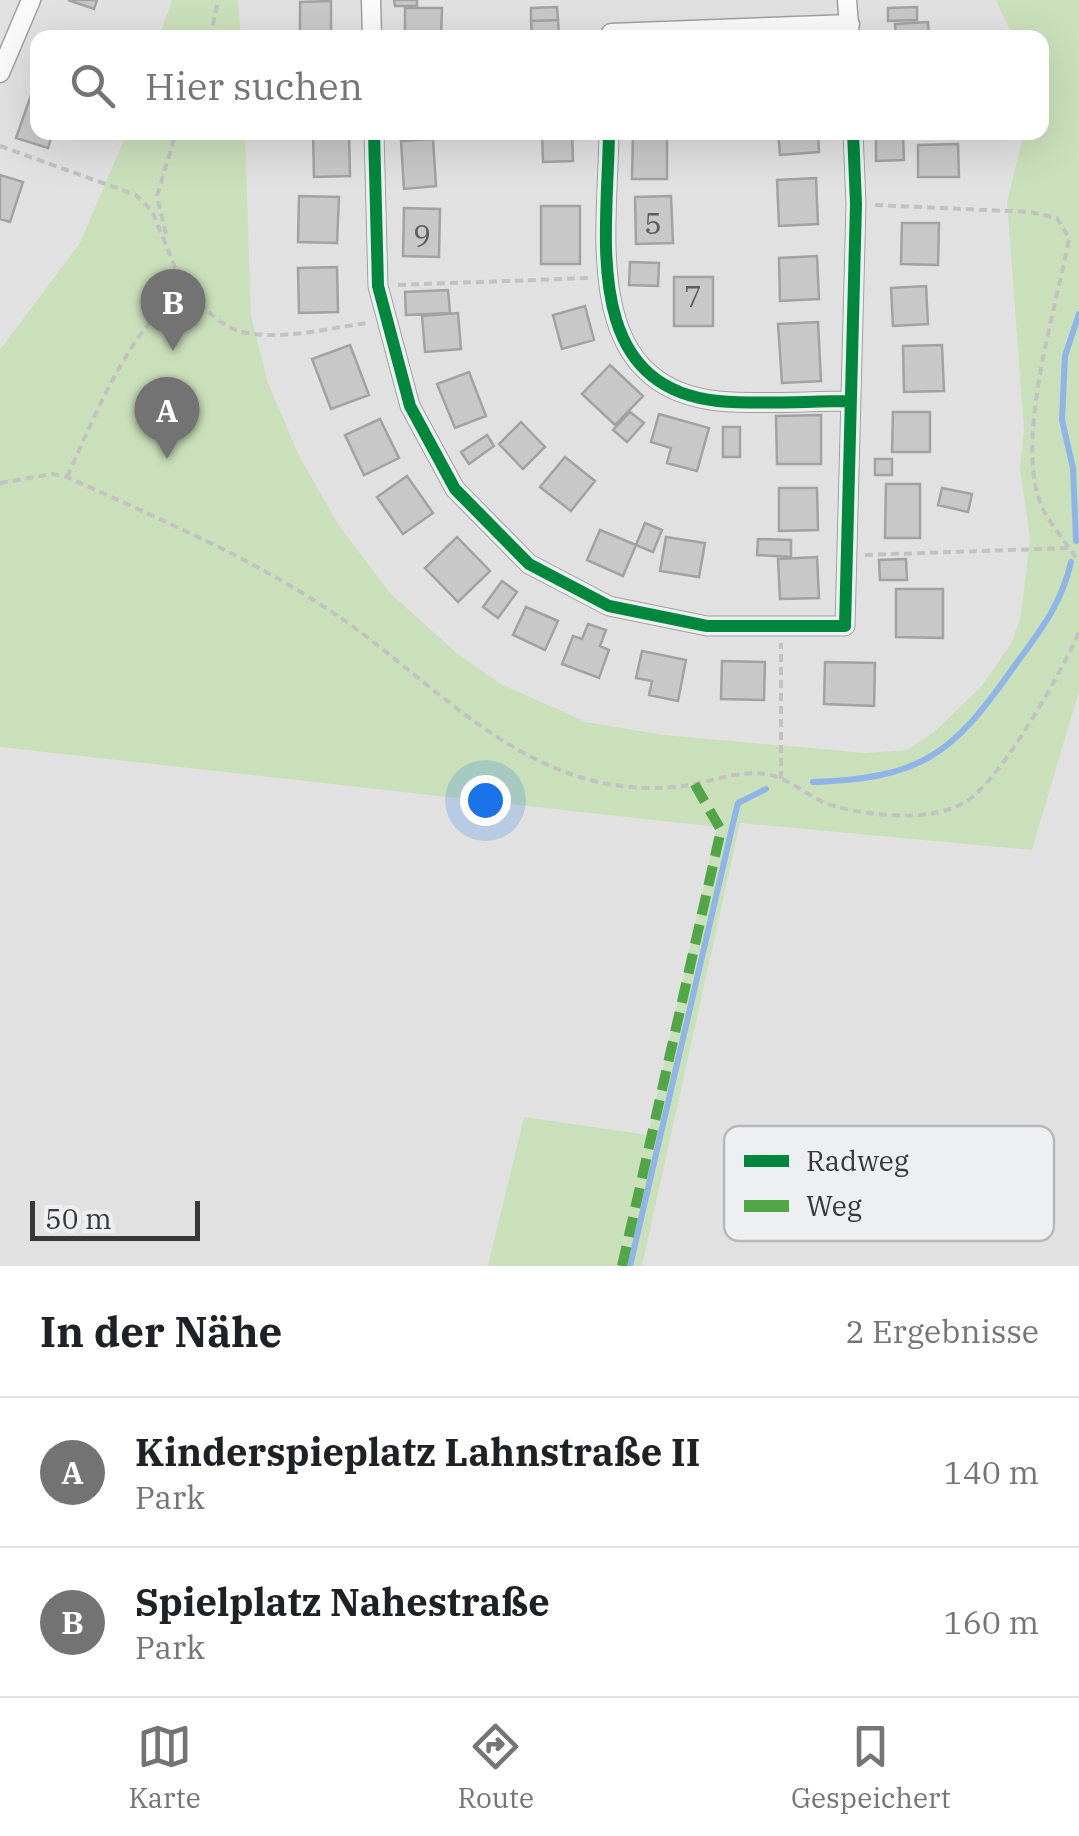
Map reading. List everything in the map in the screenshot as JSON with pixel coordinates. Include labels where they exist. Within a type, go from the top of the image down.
[{"type":"street","points":[[0,72],[31,0]]},
{"type":"street","points":[[371,0],[372,30]]},
{"type":"street","points":[[847,0],[850,30]]},
{"type":"street","points":[[374,140],[378,286],[410,406],[455,489],[530,564],[609,606],[706,626],[782,627],[845,626],[856,204],[853,140]]},
{"type":"street","points":[[609,140],[608,297],[626,350],[666,388],[717,401],[848,401]]},
{"type":"path","points":[[212,30],[218,0]]},
{"type":"path","points":[[174,140],[157,196],[168,243],[183,287],[217,320],[240,332],[272,333],[388,320]]},
{"type":"path","points":[[0,146],[136,195],[152,211],[168,243]]},
{"type":"path","points":[[856,204],[1030,212],[1057,218],[1064,229],[1069,238],[1043,352],[1033,475],[1044,510],[1079,562]]},
{"type":"path","points":[[378,286],[608,277]]},
{"type":"path","points":[[67,477],[118,367],[157,311],[183,287]]},
{"type":"path","points":[[0,483],[52,474],[67,477],[284,581],[349,624],[490,730],[572,774],[653,787],[748,774],[781,778],[830,805],[858,811],[916,814],[949,809],[979,790],[1056,680],[1079,632]]},
{"type":"path","points":[[846,556],[1070,548]]},
{"type":"path","points":[[781,778],[782,627]]},
{"type":"green space","points":[[172,0],[238,0],[240,30],[161,30]]},
{"type":"green space","points":[[996,0],[1079,0],[1079,691],[1032,850],[740,823],[642,1266],[488,1266],[524,1117],[648,1135],[717,827],[0,747],[0,350],[80,243],[124,140],[245,140],[251,316],[268,383],[299,456],[340,527],[390,593],[460,656],[501,684],[586,722],[664,735],[866,753],[907,750],[934,732],[981,687],[1011,644],[1021,615],[1030,538],[1020,468],[1024,430],[1007,202],[1022,140],[1049,140],[1049,30],[1010,30]]},
{"type":"building","points":[[68,0],[97,0],[94,9]]},
{"type":"building","points":[[394,0],[417,0],[417,6],[395,6]]},
{"type":"building","points":[[331,1],[331,30],[300,30],[300,2]]},
{"type":"building","points":[[557,7],[558,20],[531,21],[531,8]]},
{"type":"building","points":[[917,7],[917,20],[888,21],[888,8]]},
{"type":"building","points":[[405,8],[442,8],[441,30],[405,30]]},
{"type":"building","points":[[558,20],[559,30],[532,30],[531,21]]},
{"type":"building","points":[[928,22],[928,30],[895,30],[895,24]]},
{"type":"building","points":[[30,98],[30,140],[50,140],[48,148],[16,138]]},
{"type":"building","points":[[313,140],[349,140],[350,176],[314,177]]},
{"type":"building","points":[[433,140],[436,186],[404,189],[401,141]]},
{"type":"building","points":[[542,140],[572,140],[573,161],[543,162]]},
{"type":"building","points":[[633,140],[667,140],[667,179],[632,179]]},
{"type":"building","points":[[779,140],[818,140],[819,152],[780,155]]},
{"type":"building","points":[[876,140],[903,140],[904,160],[876,161]]},
{"type":"building","points":[[958,144],[959,177],[918,177],[918,145]]},
{"type":"building","points":[[0,175],[23,182],[10,222],[0,219]]},
{"type":"building","points":[[816,178],[818,224],[779,226],[777,180]]},
{"type":"building","points":[[299,196],[339,197],[337,243],[298,242]]},
{"type":"building","points":[[671,196],[673,243],[636,244],[635,197]]},
{"type":"building","points":[[541,206],[580,206],[580,264],[541,264]]},
{"type":"building","points":[[404,208],[440,209],[439,257],[403,256]]},
{"type":"building","points":[[902,223],[939,223],[938,265],[901,264]]},
{"type":"building","points":[[817,256],[819,299],[780,301],[779,258]]},
{"type":"building","points":[[630,262],[659,263],[658,286],[629,285]]},
{"type":"building","points":[[337,267],[338,312],[299,313],[298,268]]},
{"type":"building","points":[[674,277],[713,277],[713,326],[674,326]]},
{"type":"building","points":[[926,286],[928,324],[893,326],[891,288]]},
{"type":"building","points":[[448,290],[450,313],[406,315],[405,292]]},
{"type":"building","points":[[585,306],[594,340],[562,349],[553,315]]},
{"type":"building","points":[[458,313],[461,349],[425,352],[422,316]]},
{"type":"building","points":[[818,322],[821,381],[782,383],[778,324]]},
{"type":"building","points":[[350,345],[369,395],[331,409],[312,359]]},
{"type":"building","points":[[942,345],[944,391],[904,392],[903,346]]},
{"type":"building","points":[[610,365],[643,396],[615,425],[582,394]]},
{"type":"building","points":[[469,372],[486,416],[455,428],[437,384]]},
{"type":"building","points":[[630,412],[644,423],[627,442],[613,430]]},
{"type":"building","points":[[893,412],[930,412],[930,452],[892,452]]},
{"type":"building","points":[[659,414],[709,428],[697,471],[667,463],[671,448],[651,442]]},
{"type":"building","points":[[821,415],[821,464],[777,464],[776,416]]},
{"type":"building","points":[[380,419],[399,458],[364,475],[345,435]]},
{"type":"building","points":[[521,422],[545,447],[523,469],[499,444]]},
{"type":"building","points":[[723,427],[740,427],[740,457],[723,457]]},
{"type":"building","points":[[487,435],[494,446],[469,464],[461,452]]},
{"type":"building","points":[[565,457],[595,481],[571,511],[540,487]]},
{"type":"building","points":[[875,459],[892,459],[892,475],[875,475]]},
{"type":"building","points":[[407,476],[433,513],[403,534],[377,497]]},
{"type":"building","points":[[886,484],[920,484],[920,538],[885,538]]},
{"type":"building","points":[[779,488],[817,488],[818,530],[779,531]]},
{"type":"building","points":[[942,488],[972,494],[968,512],[938,505]]},
{"type":"building","points":[[645,523],[662,530],[653,552],[636,545]]},
{"type":"building","points":[[600,530],[636,545],[623,576],[587,560]]},
{"type":"building","points":[[457,537],[490,571],[458,602],[425,568]]},
{"type":"building","points":[[666,537],[705,543],[699,577],[660,571]]},
{"type":"building","points":[[758,539],[791,540],[791,557],[757,555]]},
{"type":"building","points":[[817,557],[819,598],[780,599],[778,559]]},
{"type":"building","points":[[906,559],[907,580],[880,580],[879,560]]},
{"type":"building","points":[[502,581],[517,592],[498,618],[483,607]]},
{"type":"building","points":[[896,589],[943,589],[943,638],[896,637]]},
{"type":"building","points":[[526,607],[558,621],[545,650],[513,635]]},
{"type":"building","points":[[588,624],[606,630],[600,646],[609,650],[599,678],[562,664],[573,636],[582,639]]},
{"type":"building","points":[[642,651],[686,660],[678,701],[649,695],[652,681],[636,678]]},
{"type":"building","points":[[722,661],[765,662],[764,700],[721,699]]},
{"type":"building","points":[[825,662],[875,663],[874,706],[824,704]]},
{"type":"waterway","points":[[1076,541],[1073,468],[1062,420],[1065,356],[1079,314]]},
{"type":"waterway","points":[[813,782],[882,775],[931,756],[952,741],[991,698],[1040,630],[1061,592],[1071,562]]},
{"type":"waterway","points":[[630,1266],[738,803],[766,789]]},
{"type":"marked path","points":[[622,1266],[721,830],[694,783]]},
{"type":"cycle path","points":[[374,140],[378,286],[410,406],[455,489],[529,564],[609,606],[707,626],[845,626],[856,204],[853,140]]},
{"type":"cycle path","points":[[609,140],[606,258],[611,299],[622,336],[642,367],[673,389],[718,401],[849,401]]},
{"type":"place","name":"Spielplatz Nahestraße","points":[[173,351]]},
{"type":"place","name":"Kinderspieplatz Lahnstraße II","points":[[167,459]]}]
